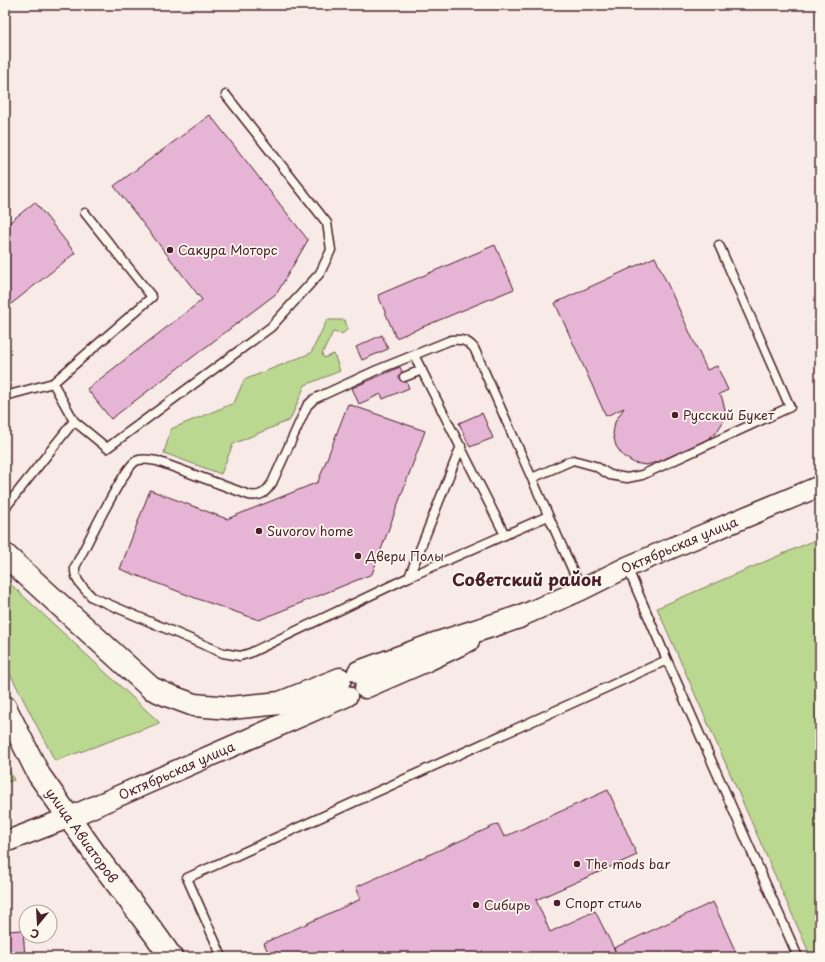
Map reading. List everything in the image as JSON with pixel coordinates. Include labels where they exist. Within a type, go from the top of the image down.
[{"type":"main road","points":[[5,555],[151,688],[194,705],[238,708],[280,704],[353,684],[435,644],[519,617]]},
{"type":"main road","name":"улица Авиаторов","points":[[5,707],[39,776],[68,818],[171,957]]},
{"type":"street","name":"Октябрьская улица","points":[[519,617],[582,590],[627,568],[820,486]]},
{"type":"street","name":"Октябрьская улица","points":[[5,842],[68,818],[353,684]]},
{"type":"lane","points":[[53,383],[74,421],[107,448],[271,327],[320,273],[331,250],[327,223],[226,95]]},
{"type":"lane","points":[[5,396],[53,383],[152,297],[85,212]]},
{"type":"lane","points":[[532,478],[573,460],[595,466],[610,475],[627,478],[642,475],[790,407],[720,245]]},
{"type":"lane","points":[[548,516],[409,577],[250,653],[240,656],[224,653],[92,597],[78,582],[75,575],[75,567],[110,500],[130,466],[136,461],[157,461],[256,496],[266,492],[272,484],[307,406],[314,399],[377,370],[451,340],[460,339],[469,343],[474,348],[582,590]]},
{"type":"lane","points":[[414,355],[505,535]]},
{"type":"lane","points":[[404,377],[422,370]]},
{"type":"lane","points":[[5,508],[74,421]]},
{"type":"lane","points":[[409,577],[461,446]]},
{"type":"lane","points":[[627,568],[798,957]]},
{"type":"lane","points":[[222,957],[187,878],[667,660]]},
{"type":"green space","points":[[327,320],[345,320],[348,329],[342,334],[333,332],[322,354],[324,358],[334,354],[340,371],[305,385],[290,420],[233,444],[221,474],[164,453],[171,429],[234,403],[244,380],[311,353]]},
{"type":"green space","points":[[820,538],[820,957],[811,957],[657,608]]},
{"type":"green space","points":[[5,579],[160,723],[55,761],[5,664]]},
{"type":"green space","points":[[5,762],[14,780],[5,783]]},
{"type":"building","points":[[210,115],[308,240],[277,293],[111,419],[87,389],[202,300],[114,186]]},
{"type":"building","points":[[35,202],[75,253],[5,309],[5,226]]},
{"type":"building","points":[[495,245],[514,289],[396,338],[378,295]]},
{"type":"building","points":[[655,257],[707,370],[717,366],[728,390],[719,394],[722,398],[725,410],[723,422],[716,433],[706,440],[658,462],[646,465],[634,463],[623,456],[616,446],[613,434],[615,422],[624,408],[606,416],[555,303]]},
{"type":"building","points":[[382,335],[388,349],[362,360],[356,347]]},
{"type":"building","points":[[400,367],[409,388],[383,399],[381,394],[359,404],[352,388]]},
{"type":"building","points":[[348,404],[425,431],[372,574],[259,620],[198,599],[120,569],[150,490],[227,519],[318,482]]},
{"type":"building","points":[[482,413],[493,438],[470,447],[459,423]]},
{"type":"building","points":[[608,790],[637,855],[536,900],[550,932],[595,911],[618,957],[270,957],[264,943],[361,899],[356,887],[498,824],[504,837]]},
{"type":"building","points":[[713,902],[738,957],[618,957],[614,948]]},
{"type":"building","points":[[18,930],[18,944],[24,944],[25,957],[5,957],[5,931]]},
{"type":"place","name":"Сакура Моторс","points":[[170,250]]},
{"type":"place","name":"Русский Букет","points":[[675,415]]},
{"type":"place","name":"Suvorov home","points":[[259,531]]},
{"type":"place","name":"Двери Полы","points":[[358,556]]},
{"type":"place","name":"The mods bar","points":[[577,864]]},
{"type":"place","name":"Спорт стиль","points":[[557,903]]},
{"type":"place","name":"Сибирь","points":[[476,905]]},
{"type":"district","name":"Советский район","points":[[527,580]]}]
